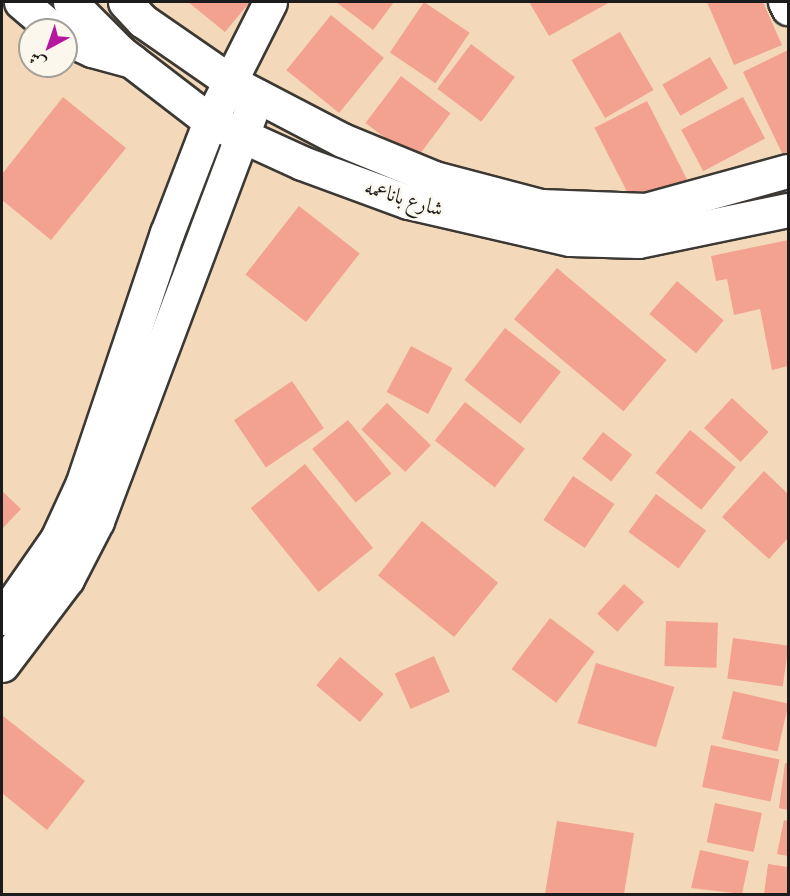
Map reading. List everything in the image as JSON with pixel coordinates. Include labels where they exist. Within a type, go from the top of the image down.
[{"type":"main road","points":[[21,2],[40,18]]},
{"type":"main road","name":"شارع باناعمه","points":[[70,2],[132,60],[210,121],[239,135],[408,202],[570,239],[638,241],[789,210]]},
{"type":"main road","name":"شارع باناعمه","points":[[125,2],[143,21],[244,89],[342,140],[434,178],[541,206],[646,210],[789,171]]},
{"type":"main road","points":[[2,618],[57,539],[141,362],[239,135],[244,89],[270,2]]},
{"type":"main road","points":[[785,2],[789,8]]},
{"type":"main road","points":[[78,43],[102,54],[132,60]]},
{"type":"main road","points":[[2,665],[45,611],[81,553],[112,486],[141,362],[210,121],[244,89]]},
{"type":"building","points":[[188,2],[250,2],[225,32]]},
{"type":"building","points":[[336,2],[394,2],[373,30]]},
{"type":"building","points":[[424,2],[470,33],[435,83],[390,53]]},
{"type":"building","points":[[529,2],[610,2],[549,36]]},
{"type":"building","points":[[707,2],[763,2],[782,45],[734,65]]},
{"type":"building","points":[[331,15],[384,58],[339,113],[286,70]]},
{"type":"building","points":[[620,32],[654,90],[605,118],[572,60]]},
{"type":"building","points":[[471,44],[515,77],[481,122],[437,89]]},
{"type":"building","points":[[788,50],[788,155],[784,157],[743,72]]},
{"type":"building","points":[[710,57],[728,88],[680,116],[662,84]]},
{"type":"building","points":[[401,76],[451,113],[415,160],[365,123]]},
{"type":"building","points":[[63,97],[126,148],[51,240],[2,200],[2,174]]},
{"type":"building","points":[[743,97],[765,138],[703,171],[681,130]]},
{"type":"building","points":[[647,101],[687,180],[635,207],[594,128]]},
{"type":"building","points":[[299,206],[360,253],[306,322],[245,275]]},
{"type":"building","points":[[788,240],[788,366],[772,370],[760,309],[734,315],[727,279],[716,281],[711,256]]},
{"type":"building","points":[[557,268],[667,360],[623,411],[514,319]]},
{"type":"building","points":[[677,281],[724,320],[696,353],[649,314]]},
{"type":"building","points":[[505,328],[561,372],[520,424],[464,380]]},
{"type":"building","points":[[411,346],[452,368],[428,414],[387,392]]},
{"type":"building","points":[[292,381],[324,428],[266,467],[234,420]]},
{"type":"building","points":[[732,398],[769,432],[741,462],[704,428]]},
{"type":"building","points":[[465,402],[525,449],[495,487],[435,441]]},
{"type":"building","points":[[387,403],[431,445],[405,472],[361,430]]},
{"type":"building","points":[[348,420],[391,474],[356,503],[312,449]]},
{"type":"building","points":[[690,430],[736,467],[701,510],[655,473]]},
{"type":"building","points":[[603,432],[632,455],[611,482],[582,459]]},
{"type":"building","points":[[305,464],[373,548],[319,592],[251,508]]},
{"type":"building","points":[[764,471],[788,494],[788,538],[769,559],[722,517]]},
{"type":"building","points":[[573,476],[614,504],[585,548],[543,520]]},
{"type":"building","points":[[2,491],[21,509],[2,529]]},
{"type":"building","points":[[656,494],[706,530],[679,568],[628,532]]},
{"type":"building","points":[[422,521],[498,583],[454,637],[378,575]]},
{"type":"building","points":[[624,584],[644,602],[617,632],[597,614]]},
{"type":"building","points":[[550,618],[595,652],[556,703],[511,669]]},
{"type":"building","points":[[666,621],[718,623],[716,668],[664,666]]},
{"type":"building","points":[[733,638],[788,646],[783,686],[727,679]]},
{"type":"building","points":[[434,656],[450,692],[411,709],[395,673]]},
{"type":"building","points":[[340,657],[384,694],[360,722],[316,685]]},
{"type":"building","points":[[596,663],[674,687],[656,747],[578,723]]},
{"type":"building","points":[[733,691],[788,704],[778,752],[722,739]]},
{"type":"building","points":[[3,716],[85,781],[47,830],[2,793]]},
{"type":"building","points":[[711,745],[779,760],[771,802],[702,787]]},
{"type":"building","points":[[785,763],[788,763],[788,810],[779,808]]},
{"type":"building","points":[[715,803],[762,813],[754,852],[707,842]]},
{"type":"building","points":[[784,820],[788,821],[788,856],[777,854]]},
{"type":"building","points":[[557,821],[634,833],[624,894],[545,894]]},
{"type":"building","points":[[700,850],[749,861],[742,894],[691,888]]},
{"type":"building","points":[[768,864],[788,867],[788,894],[764,894]]}]
